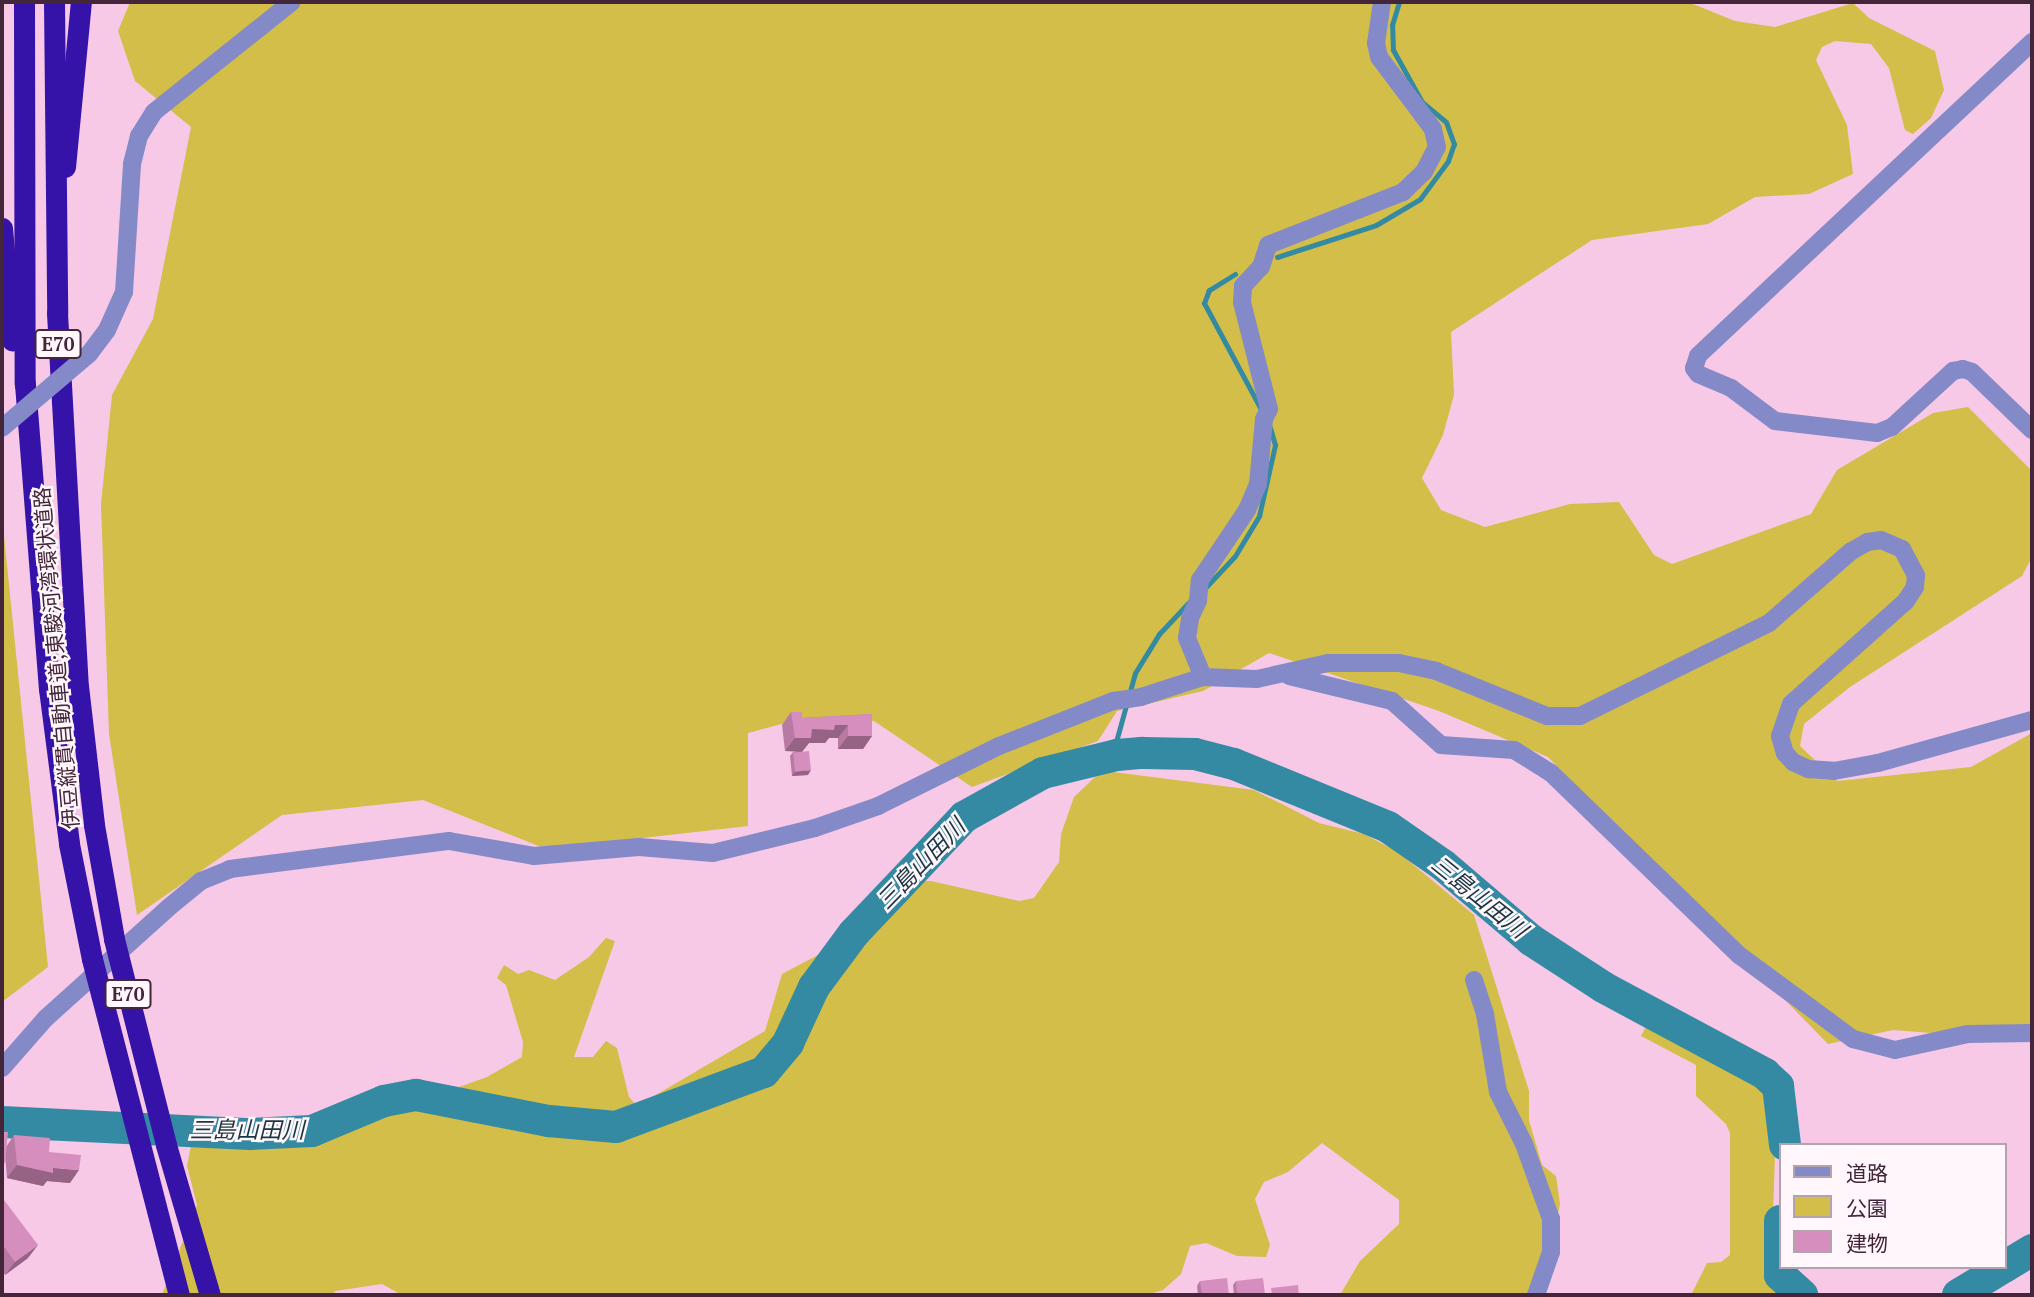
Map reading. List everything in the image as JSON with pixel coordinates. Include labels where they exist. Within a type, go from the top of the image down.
[{"type":"highway","name":"伊豆縦貫自動車道;東駿河湾環状道路","points":[[24,2],[25,384],[38,569],[50,689],[69,844],[92,959],[179,1295]]},
{"type":"highway","name":"伊豆縦貫自動車道;東駿河湾環状道路","points":[[54,2],[57,313],[78,686],[94,825],[114,939],[166,1145],[210,1295]]},
{"type":"highway","points":[[57,313],[81,2]]},
{"type":"highway","points":[[2,228],[38,569]]},
{"type":"street","points":[[2,428],[89,354],[107,330],[124,292],[132,164],[139,136],[154,112],[292,2]]},
{"type":"street","points":[[1203,677],[1187,638],[1190,618],[1199,601],[1200,580],[1247,510],[1258,484],[1266,414],[1241,295],[1261,267],[1268,245],[1403,192],[1424,172],[1437,147],[1433,130],[1379,57],[1376,43],[1382,2]]},
{"type":"street","points":[[2032,42],[1698,356],[1695,368],[1698,374],[1731,387],[1775,421],[1877,433],[1892,427],[1953,371],[1963,369],[1972,372],[2032,430]]},
{"type":"street","points":[[2,1068],[46,1018],[168,908],[201,881],[230,869],[449,841],[534,856],[639,847],[713,853],[815,828],[878,806],[999,746],[1113,701],[1141,697],[1203,677],[1257,679],[1285,675],[1328,663],[1399,663],[1436,671],[1547,716],[1580,716],[1769,623],[1850,552],[1881,540],[1892,543],[1909,558],[1915,587],[1906,601],[1791,704],[1782,722],[1785,753],[1808,769],[1834,771],[1951,746],[2032,720]]},
{"type":"street","points":[[1285,675],[1392,701],[1441,745],[1514,750],[1551,773],[1739,954],[1853,1039],[1895,1050],[1968,1034],[2032,1033]]},
{"type":"street","points":[[1474,980],[1485,1013],[1498,1092],[1524,1144],[1551,1219],[1551,1252],[1536,1295]]},
{"type":"green space","points":[[130,2],[1688,2],[1735,21],[1775,27],[1853,3],[1869,18],[1935,51],[1944,90],[1931,118],[1913,134],[1905,130],[1889,68],[1871,44],[1835,41],[1822,47],[1816,60],[1847,125],[1853,174],[1809,194],[1755,197],[1708,224],[1592,240],[1451,332],[1454,395],[1443,435],[1422,478],[1441,510],[1485,527],[1570,504],[1619,502],[1654,555],[1672,564],[1811,514],[1837,470],[1933,413],[1968,407],[2032,471],[2032,557],[2022,576],[1850,687],[1804,724],[1800,746],[1837,781],[1971,767],[2032,733],[2032,1041],[1893,1030],[1828,1044],[1548,757],[1439,711],[1269,653],[1203,691],[1117,711],[1098,741],[972,787],[874,721],[796,720],[748,733],[748,826],[546,849],[423,800],[282,815],[137,915],[109,734],[101,504],[112,395],[153,319],[191,127],[135,81],[118,31]]},
{"type":"green space","points":[[2,516],[48,967],[2,1002]]},
{"type":"green space","points":[[1113,772],[1254,790],[1319,823],[1364,834],[1398,852],[1474,915],[1529,1091],[1529,1120],[1542,1165],[1556,1176],[1560,1204],[1542,1295],[1340,1295],[1360,1261],[1399,1224],[1399,1200],[1322,1143],[1288,1172],[1264,1182],[1255,1199],[1270,1245],[1266,1257],[1237,1256],[1206,1243],[1190,1246],[1181,1274],[1163,1290],[1146,1295],[402,1295],[382,1284],[335,1291],[333,1295],[162,1295],[197,1205],[187,1166],[191,1146],[231,1147],[271,1135],[375,1117],[487,1077],[522,1057],[523,1042],[506,985],[497,978],[504,965],[518,974],[529,970],[555,980],[589,957],[606,938],[615,941],[574,1057],[593,1057],[606,1041],[617,1048],[629,1097],[637,1106],[765,1031],[782,974],[869,928],[914,881],[931,881],[1019,901],[1034,898],[1059,862],[1061,834],[1074,797],[1095,777]]},
{"type":"green space","points":[[1650,1019],[1689,1044],[1753,1072],[1777,1095],[1771,1274],[1784,1295],[1691,1295],[1707,1263],[1721,1262],[1730,1255],[1730,1133],[1726,1124],[1696,1096],[1696,1065],[1641,1036]]},
{"type":"building","points":[[791,712],[802,712],[802,718],[872,714],[872,736],[848,736],[848,725],[835,725],[834,730],[812,729],[811,738],[795,738]]},
{"type":"building","points":[[809,751],[811,770],[795,772],[793,753]]},
{"type":"building","points":[[2,1132],[8,1132],[5,1163],[2,1163]]},
{"type":"building","points":[[14,1135],[50,1138],[49,1152],[81,1155],[79,1170],[53,1168],[53,1173],[17,1165]]},
{"type":"building","points":[[4,1200],[38,1245],[15,1262],[2,1244]]},
{"type":"building","points":[[1227,1278],[1229,1295],[1202,1295],[1200,1281]]},
{"type":"building","points":[[1263,1278],[1265,1295],[1237,1295],[1236,1281]]},
{"type":"building","points":[[1298,1285],[1299,1295],[1272,1295],[1271,1288]]},
{"type":"waterway","points":[[1277,257],[1376,225],[1420,199],[1448,161],[1454,144],[1446,122],[1422,102],[1393,50],[1392,25],[1399,2]]},
{"type":"waterway","points":[[1235,274],[1209,290],[1204,303],[1263,413]]},
{"type":"waterway","points":[[1204,589],[1235,556],[1259,516],[1275,445],[1270,428]]},
{"type":"waterway","points":[[1112,756],[1135,673],[1159,634],[1191,600]]},
{"type":"waterway","name":"三島山田川","points":[[2,1122],[250,1134],[312,1131],[384,1101],[416,1095],[549,1121],[616,1127],[764,1072],[788,1043],[814,987],[854,933],[964,817],[1043,773],[1117,755],[1142,753],[1195,754],[1234,764],[1388,827],[1443,865],[1531,940],[1603,987],[1765,1074],[1778,1086],[1785,1143]]},
{"type":"waterway","name":"三島山田川","points":[[2006,1266],[2032,1250]]},
{"type":"waterway","name":"三島山田川","points":[[1780,1269],[1780,1275],[1802,1295]]},
{"type":"waterway","name":"三島山田川","points":[[1958,1295],[2001,1269]]}]
